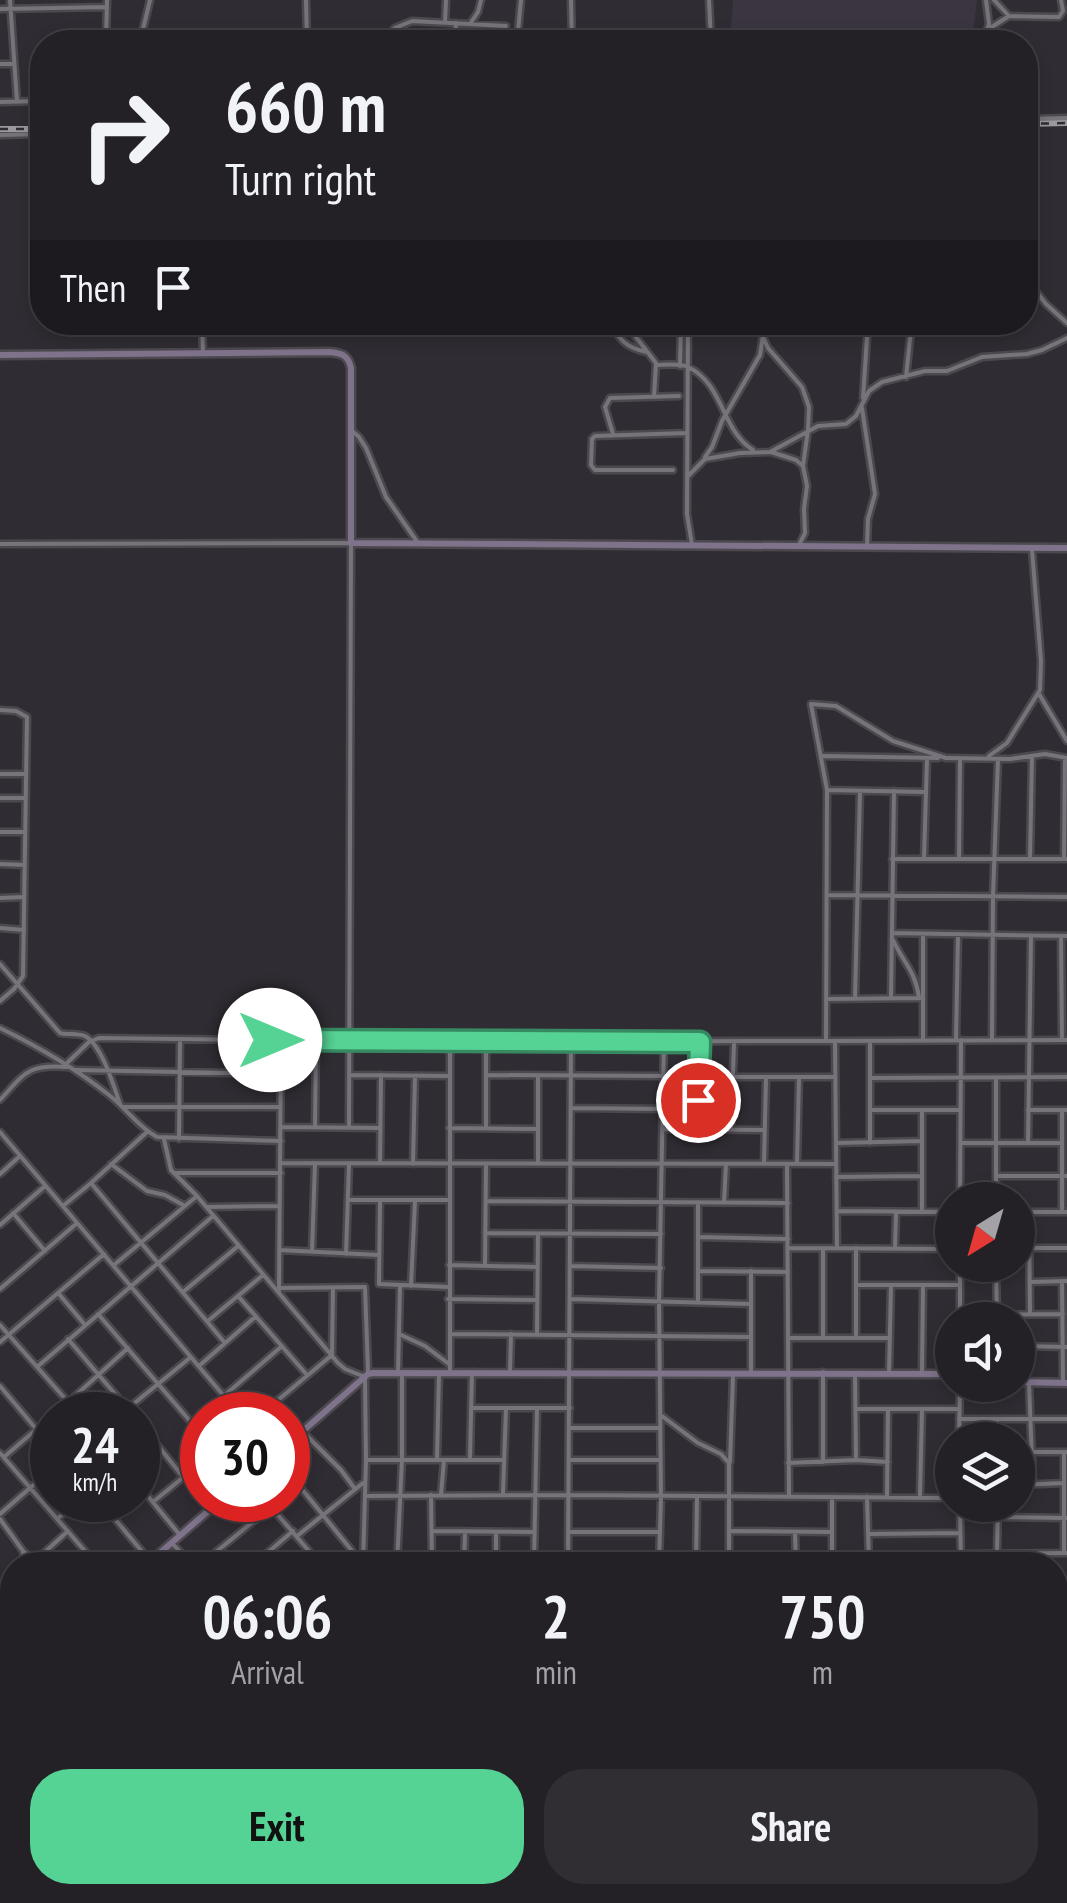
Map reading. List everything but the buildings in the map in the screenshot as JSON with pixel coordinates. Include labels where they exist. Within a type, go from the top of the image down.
[{"type":"main road","points":[[0,355],[344,354],[351,368],[351,543],[1067,548]]},
{"type":"main road","points":[[310,1425],[366,1375],[439,1372],[450,1368],[472,1372],[935,1373]]},
{"type":"main road","points":[[1035,1383],[1065,1383]]},
{"type":"main road","points":[[161,1552],[196,1522]]},
{"type":"street","points":[[10,0],[16,101]]},
{"type":"street","points":[[106,30],[107,0]]},
{"type":"street","points":[[143,30],[150,0]]},
{"type":"street","points":[[306,0],[306,30]]},
{"type":"street","points":[[445,22],[446,0]]},
{"type":"street","points":[[470,24],[481,0]]},
{"type":"street","points":[[518,30],[521,0]]},
{"type":"street","points":[[571,0],[572,30]]},
{"type":"street","points":[[709,0],[710,30]]},
{"type":"street","points":[[986,0],[987,30]]},
{"type":"street","points":[[994,0],[1009,16]]},
{"type":"street","points":[[987,30],[1009,16],[1059,17],[1063,11],[1061,0]]},
{"type":"street","points":[[0,9],[107,8]]},
{"type":"street","points":[[395,30],[404,23],[418,21],[506,26]]},
{"type":"street","points":[[456,23],[456,30]]},
{"type":"street","points":[[4,38],[12,35]]},
{"type":"street","points":[[0,64],[14,64]]},
{"type":"street","points":[[0,102],[30,100]]},
{"type":"street","points":[[1038,119],[1067,118]]},
{"type":"street","points":[[0,134],[30,134]]},
{"type":"street","points":[[1038,294],[1067,324]]},
{"type":"street","points":[[202,335],[202,354]]},
{"type":"street","points":[[618,335],[630,347],[647,352]]},
{"type":"street","points":[[634,335],[656,364],[654,397]]},
{"type":"street","points":[[684,335],[687,514],[692,545]]},
{"type":"street","points":[[687,477],[712,447],[760,355],[764,335]]},
{"type":"street","points":[[867,335],[862,405],[874,494],[867,546]]},
{"type":"street","points":[[906,377],[911,335]]},
{"type":"street","points":[[770,452],[808,430],[846,424],[856,416],[877,384],[925,370],[946,371],[982,358],[1027,354],[1067,338]]},
{"type":"street","points":[[764,339],[806,395],[805,533],[799,545]]},
{"type":"street","points":[[656,364],[684,366],[717,394],[740,441],[756,452]]},
{"type":"street","points":[[613,434],[606,414],[607,400],[678,396]]},
{"type":"street","points":[[351,430],[366,448],[386,497],[418,544]]},
{"type":"street","points":[[674,470],[595,470],[591,465],[592,438],[686,433]]},
{"type":"street","points":[[702,460],[770,452],[803,466]]},
{"type":"street","points":[[0,544],[351,543],[348,1128]]},
{"type":"street","points":[[984,759],[1006,744],[1039,694],[1041,661],[1032,547]]},
{"type":"street","points":[[1039,694],[1067,741]]},
{"type":"street","points":[[826,1041],[827,790],[810,704],[836,706],[893,741],[946,758]]},
{"type":"street","points":[[0,710],[28,717],[23,976],[0,1001]]},
{"type":"street","points":[[822,756],[998,759],[1050,754],[1066,758],[1065,859],[892,859]]},
{"type":"street","points":[[1030,859],[1032,756]]},
{"type":"street","points":[[959,860],[960,758]]},
{"type":"street","points":[[924,859],[926,759]]},
{"type":"street","points":[[992,1040],[998,759]]},
{"type":"street","points":[[0,774],[26,774]]},
{"type":"street","points":[[827,790],[926,792]]},
{"type":"street","points":[[855,998],[860,791]]},
{"type":"street","points":[[891,998],[894,791]]},
{"type":"street","points":[[0,798],[26,798]]},
{"type":"street","points":[[0,832],[25,832]]},
{"type":"street","points":[[0,864],[25,864]]},
{"type":"street","points":[[827,895],[1067,897]]},
{"type":"street","points":[[0,898],[24,898]]},
{"type":"street","points":[[0,928],[24,930]]},
{"type":"street","points":[[922,934],[923,1040]]},
{"type":"street","points":[[66,1064],[99,1038],[734,1043],[1064,1040],[1064,936],[891,935]]},
{"type":"street","points":[[891,935],[914,975],[921,998]]},
{"type":"street","points":[[958,935],[960,1182]]},
{"type":"street","points":[[1028,1143],[1032,936]]},
{"type":"street","points":[[0,964],[60,1033],[82,1035],[91,1041],[122,1105]]},
{"type":"street","points":[[826,999],[921,998]]},
{"type":"street","points":[[0,1028],[76,1070],[122,1105],[156,1138],[281,1141]]},
{"type":"street","points":[[180,1039],[180,1140]]},
{"type":"street","points":[[279,1290],[281,1040]]},
{"type":"street","points":[[315,1127],[316,1040]]},
{"type":"street","points":[[870,1040],[870,1143]]},
{"type":"street","points":[[568,1552],[571,1041]]},
{"type":"street","points":[[659,1552],[664,1041]]},
{"type":"street","points":[[835,1041],[837,1248]]},
{"type":"street","points":[[450,1042],[450,1368]]},
{"type":"street","points":[[486,1042],[486,1128]]},
{"type":"street","points":[[698,1129],[700,1042]]},
{"type":"street","points":[[731,1129],[734,1043]]},
{"type":"street","points":[[0,1100],[29,1070],[60,1066],[179,1074],[281,1074]]},
{"type":"street","points":[[348,1075],[449,1076]]},
{"type":"street","points":[[380,1163],[381,1075]]},
{"type":"street","points":[[486,1075],[664,1076]]},
{"type":"street","points":[[413,1164],[415,1076]]},
{"type":"street","points":[[538,1076],[538,1164]]},
{"type":"street","points":[[733,1077],[835,1077]]},
{"type":"street","points":[[870,1078],[1067,1077]]},
{"type":"street","points":[[764,1165],[766,1078]]},
{"type":"street","points":[[797,1165],[799,1078]]},
{"type":"street","points":[[996,1078],[996,1182]]},
{"type":"street","points":[[122,1105],[281,1107]]},
{"type":"street","points":[[572,1108],[664,1108]]},
{"type":"street","points":[[870,1110],[959,1110]]},
{"type":"street","points":[[922,1110],[922,1212]]},
{"type":"street","points":[[1028,1110],[1064,1110],[1064,1212],[1035,1212]]},
{"type":"street","points":[[280,1127],[380,1128]]},
{"type":"street","points":[[449,1128],[538,1129]]},
{"type":"street","points":[[663,1129],[765,1130]]},
{"type":"street","points":[[0,1132],[221,1392]]},
{"type":"street","points":[[62,1206],[147,1132]]},
{"type":"street","points":[[164,1138],[173,1173],[279,1290],[342,1367],[366,1375]]},
{"type":"street","points":[[836,1143],[922,1141]]},
{"type":"street","points":[[960,1142],[1062,1143]]},
{"type":"street","points":[[0,1174],[20,1156]]},
{"type":"street","points":[[281,1163],[836,1164]]},
{"type":"street","points":[[312,1252],[315,1163]]},
{"type":"street","points":[[111,1164],[147,1192],[165,1195],[186,1206]]},
{"type":"street","points":[[346,1254],[348,1164]]},
{"type":"street","points":[[485,1266],[486,1164]]},
{"type":"street","points":[[724,1203],[726,1164]]},
{"type":"street","points":[[787,1165],[789,1496]]},
{"type":"street","points":[[173,1173],[281,1173]]},
{"type":"street","points":[[836,1176],[922,1176]]},
{"type":"street","points":[[996,1176],[1065,1176]]},
{"type":"street","points":[[91,1183],[225,1342]]},
{"type":"street","points":[[0,1225],[45,1186]]},
{"type":"street","points":[[114,1265],[197,1196]]},
{"type":"street","points":[[348,1200],[450,1200]]},
{"type":"street","points":[[411,1286],[415,1200]]},
{"type":"street","points":[[379,1284],[380,1201]]},
{"type":"street","points":[[486,1201],[788,1203]]},
{"type":"street","points":[[698,1202],[698,1303]]},
{"type":"street","points":[[206,1207],[280,1206]]},
{"type":"street","points":[[837,1211],[935,1212]]},
{"type":"street","points":[[895,1248],[896,1212]]},
{"type":"street","points":[[13,1214],[45,1250]]},
{"type":"street","points":[[37,1367],[213,1216]]},
{"type":"street","points":[[0,1289],[77,1223]]},
{"type":"street","points":[[485,1233],[661,1234]]},
{"type":"street","points":[[537,1334],[538,1234]]},
{"type":"street","points":[[699,1238],[788,1239]]},
{"type":"street","points":[[182,1292],[238,1246]]},
{"type":"street","points":[[788,1248],[935,1249]]},
{"type":"street","points":[[823,1248],[823,1336]]},
{"type":"street","points":[[856,1248],[856,1337]]},
{"type":"street","points":[[1035,1248],[1067,1248]]},
{"type":"street","points":[[278,1250],[379,1254]]},
{"type":"street","points":[[0,1342],[104,1254]]},
{"type":"street","points":[[449,1266],[538,1267]]},
{"type":"street","points":[[570,1266],[660,1268]]},
{"type":"street","points":[[699,1271],[788,1272]]},
{"type":"street","points":[[751,1272],[751,1373]]},
{"type":"street","points":[[207,1322],[263,1275]]},
{"type":"street","points":[[1035,1282],[1064,1281],[1065,1383]]},
{"type":"street","points":[[1030,1282],[1030,1302]]},
{"type":"street","points":[[279,1290],[379,1284],[448,1287]]},
{"type":"street","points":[[857,1285],[960,1285],[960,1302]]},
{"type":"street","points":[[889,1373],[891,1285]]},
{"type":"street","points":[[922,1373],[923,1285]]},
{"type":"street","points":[[398,1552],[402,1459],[400,1286]]},
{"type":"street","points":[[364,1552],[365,1287]]},
{"type":"street","points":[[287,1392],[332,1354],[333,1288]]},
{"type":"street","points":[[58,1292],[85,1325]]},
{"type":"street","points":[[238,1296],[307,1375]]},
{"type":"street","points":[[448,1299],[537,1300]]},
{"type":"street","points":[[570,1299],[750,1304]]},
{"type":"street","points":[[98,1314],[180,1409]]},
{"type":"street","points":[[1035,1314],[1063,1314]]},
{"type":"street","points":[[198,1366],[256,1316]]},
{"type":"street","points":[[0,1325],[59,1392]]},
{"type":"street","points":[[399,1334],[425,1346],[450,1368]]},
{"type":"street","points":[[449,1334],[751,1337]]},
{"type":"street","points":[[510,1334],[510,1372]]},
{"type":"street","points":[[788,1338],[889,1338]]},
{"type":"street","points":[[68,1339],[114,1392]]},
{"type":"street","points":[[229,1392],[282,1346]]},
{"type":"street","points":[[1035,1346],[1065,1347]]},
{"type":"street","points":[[79,1392],[128,1348]]},
{"type":"street","points":[[148,1392],[190,1357]]},
{"type":"street","points":[[436,1460],[439,1372]]},
{"type":"street","points":[[470,1460],[472,1372]]},
{"type":"street","points":[[823,1372],[823,1462]]},
{"type":"street","points":[[729,1552],[733,1373]]},
{"type":"street","points":[[855,1374],[856,1460]]},
{"type":"street","points":[[0,1386],[30,1422]]},
{"type":"street","points":[[960,1402],[960,1422]]},
{"type":"street","points":[[1030,1402],[1030,1422]]},
{"type":"street","points":[[472,1408],[570,1408]]},
{"type":"street","points":[[503,1495],[506,1408]]},
{"type":"street","points":[[534,1552],[538,1408]]},
{"type":"street","points":[[856,1409],[960,1409]]},
{"type":"street","points":[[887,1497],[888,1410]]},
{"type":"street","points":[[920,1498],[922,1410]]},
{"type":"street","points":[[660,1415],[720,1454],[730,1466]]},
{"type":"street","points":[[960,1418],[1067,1419]]},
{"type":"street","points":[[570,1428],[660,1428]]},
{"type":"street","points":[[22,1551],[0,1517],[30,1488],[2,1455],[30,1435]]},
{"type":"street","points":[[310,1440],[355,1488]]},
{"type":"street","points":[[160,1449],[180,1473]]},
{"type":"street","points":[[1035,1452],[1065,1452],[1065,1552]]},
{"type":"street","points":[[366,1460],[504,1460]]},
{"type":"street","points":[[441,1496],[444,1460]]},
{"type":"street","points":[[570,1460],[661,1460]]},
{"type":"street","points":[[788,1463],[888,1462]]},
{"type":"street","points":[[268,1552],[365,1482]]},
{"type":"street","points":[[1035,1484],[1064,1483]]},
{"type":"street","points":[[365,1496],[935,1498]]},
{"type":"street","points":[[431,1496],[432,1552]]},
{"type":"street","points":[[696,1552],[697,1497]]},
{"type":"street","points":[[832,1497],[832,1552]]},
{"type":"street","points":[[867,1497],[869,1552]]},
{"type":"street","points":[[310,1499],[353,1552]]},
{"type":"street","points":[[160,1511],[180,1535]]},
{"type":"street","points":[[1035,1518],[1066,1518]]},
{"type":"street","points":[[60,1522],[86,1552]]},
{"type":"street","points":[[116,1522],[139,1552]]},
{"type":"street","points":[[216,1552],[253,1522]]},
{"type":"street","points":[[284,1522],[310,1552]]},
{"type":"street","points":[[960,1522],[960,1552]]},
{"type":"street","points":[[997,1552],[998,1522]]},
{"type":"street","points":[[48,1552],[68,1531]]},
{"type":"street","points":[[432,1531],[534,1532]]},
{"type":"street","points":[[730,1531],[832,1532]]},
{"type":"street","points":[[464,1552],[465,1532]]},
{"type":"street","points":[[496,1532],[496,1552]]},
{"type":"street","points":[[568,1532],[660,1532]]},
{"type":"street","points":[[796,1532],[796,1552]]},
{"type":"street","points":[[868,1534],[960,1534]]},
{"type":"street","points":[[172,1542],[181,1552]]},
{"type":"shaded area","points":[[733,0],[977,0],[973,30],[731,30]]},
{"type":"railway","points":[[1038,124],[1067,123]]},
{"type":"railway","points":[[0,129],[30,129]]},
{"type":"route","points":[[270,1040],[700,1042],[698,1100]]}]
